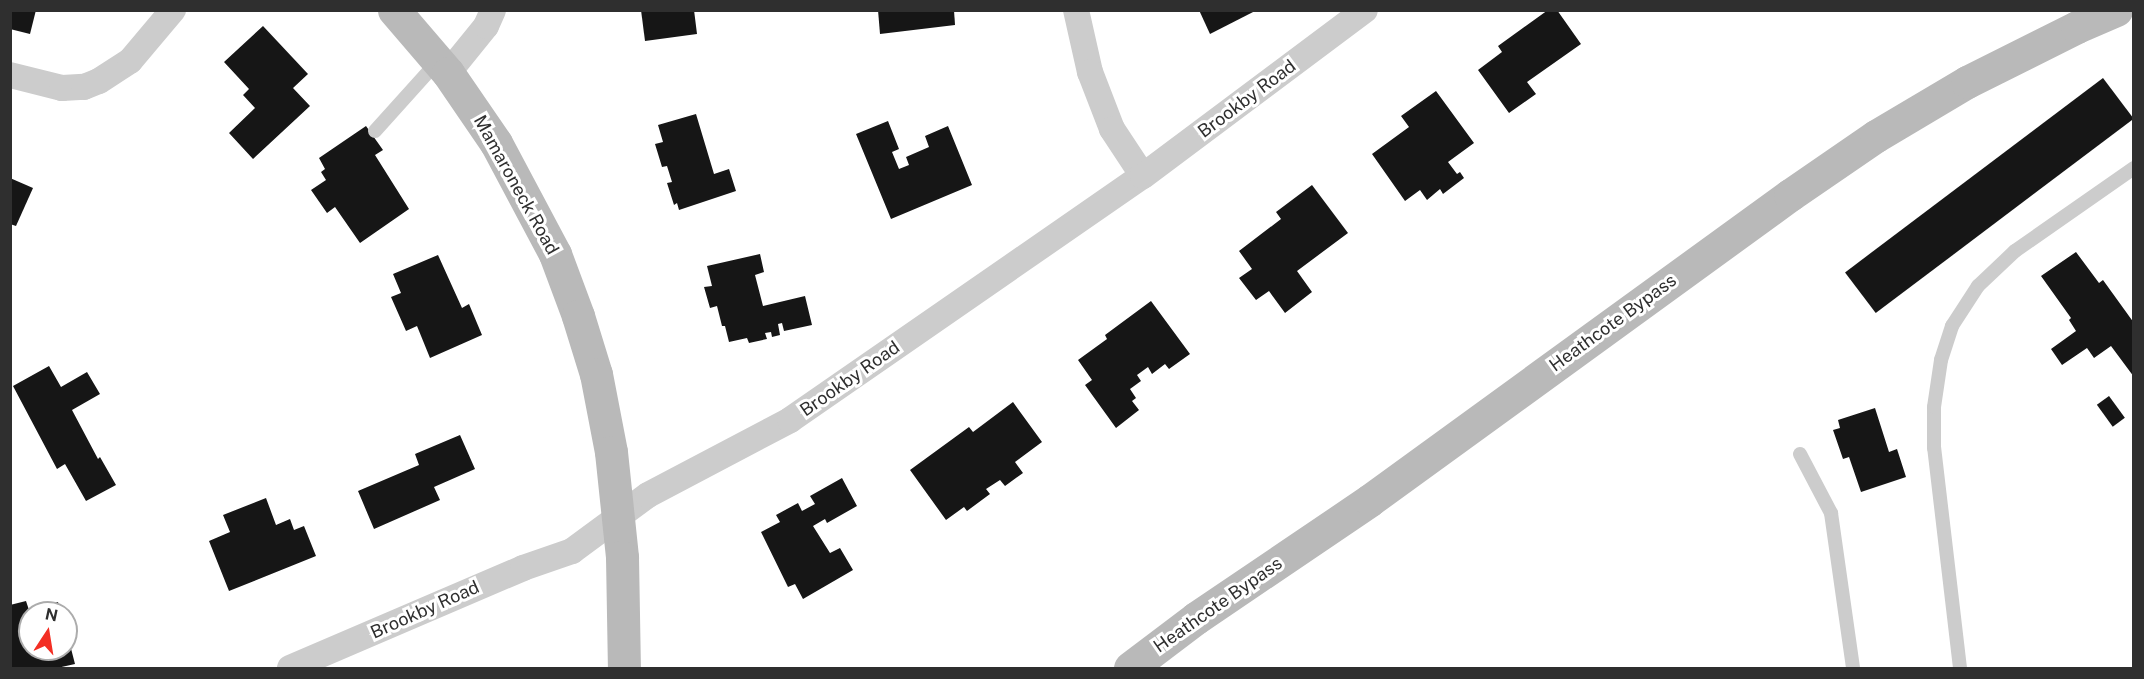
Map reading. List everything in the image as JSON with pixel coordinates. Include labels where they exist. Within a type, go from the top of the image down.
[{"type":"main road","name":"Mamaroneck Road","points":[[394,10],[443,67],[496,143],[555,254],[596,374],[611,452],[622,557],[624,669]]},
{"type":"main road","name":"Heathcote Bypass","points":[[1130,669],[1196,618],[1370,500],[1790,195],[1876,136],[1967,82],[2116,10]]},
{"type":"street","points":[[10,75],[62,88],[84,87],[99,81],[130,61],[173,10]]},
{"type":"street","points":[[443,67],[486,26],[493,10]]},
{"type":"street","points":[[1076,10],[1090,72],[1112,129],[1143,176]]},
{"type":"street","name":"Brookby Road","points":[[290,669],[522,567],[572,551],[648,495],[790,420],[1143,176],[1365,10]]},
{"type":"lane","points":[[375,131],[443,67]]},
{"type":"lane","points":[[1960,669],[1934,447],[1934,407],[1939,372],[1952,326],[1978,286],[2016,251],[2133,168]]},
{"type":"lane","points":[[1800,454],[1831,513],[1853,669]]},
{"type":"building","points":[[10,10],[36,10],[30,34],[10,29]]},
{"type":"building","points":[[641,10],[694,10],[697,34],[645,41]]},
{"type":"building","points":[[878,10],[954,10],[955,25],[880,34]]},
{"type":"building","points":[[1199,10],[1257,10],[1210,34]]},
{"type":"building","points":[[1548,10],[1557,10],[1581,44],[1527,82],[1536,94],[1509,113],[1478,70],[1502,52],[1498,46]]},
{"type":"building","points":[[263,26],[308,74],[293,88],[310,106],[253,159],[229,133],[255,108],[243,95],[249,89],[224,62]]},
{"type":"building","points":[[2103,78],[2134,119],[1876,313],[1845,272]]},
{"type":"building","points":[[1436,91],[1474,143],[1448,162],[1457,174],[1460,172],[1464,178],[1443,194],[1440,189],[1427,200],[1420,190],[1405,201],[1372,154],[1409,127],[1401,116]]},
{"type":"building","points":[[696,114],[714,174],[729,169],[736,191],[679,210],[677,203],[674,205],[667,183],[672,182],[667,166],[662,167],[655,144],[663,142],[658,125]]},
{"type":"building","points":[[888,121],[899,149],[892,152],[899,169],[909,165],[906,157],[929,147],[925,136],[948,126],[972,185],[891,219],[856,134]]},
{"type":"building","points":[[366,126],[383,150],[375,155],[409,209],[360,243],[335,207],[327,213],[311,190],[326,180],[321,172],[325,169],[319,158]]},
{"type":"building","points":[[10,178],[33,188],[16,226],[10,224]]},
{"type":"building","points":[[1312,185],[1348,233],[1297,271],[1312,292],[1285,313],[1269,291],[1256,300],[1239,278],[1252,269],[1239,251],[1281,219],[1276,212]]},
{"type":"building","points":[[2076,252],[2099,283],[2103,280],[2134,323],[2134,377],[2111,346],[2094,358],[2087,348],[2062,365],[2051,349],[2076,331],[2069,320],[2071,318],[2041,276]]},
{"type":"building","points":[[760,254],[764,272],[755,275],[763,306],[805,296],[812,325],[784,331],[782,323],[778,324],[780,335],[772,337],[771,332],[765,333],[767,339],[749,343],[747,338],[729,342],[717,306],[710,308],[704,287],[712,286],[707,266]]},
{"type":"building","points":[[438,255],[462,308],[469,304],[482,335],[430,358],[417,326],[406,331],[391,297],[401,293],[393,274]]},
{"type":"building","points":[[1151,301],[1190,354],[1169,369],[1165,364],[1152,374],[1148,367],[1137,375],[1141,381],[1130,389],[1136,398],[1132,401],[1139,410],[1116,428],[1085,385],[1092,380],[1078,360],[1107,339],[1105,335]]},
{"type":"building","points":[[49,366],[61,387],[87,372],[100,394],[72,410],[98,459],[100,457],[116,485],[86,501],[65,464],[57,469],[13,386]]},
{"type":"building","points":[[2109,396],[2125,418],[2113,427],[2097,405]]},
{"type":"building","points":[[1013,402],[1042,442],[1015,462],[1023,473],[1005,486],[1000,480],[986,489],[990,494],[967,511],[964,507],[946,520],[910,470],[969,427],[973,432]]},
{"type":"building","points":[[1875,408],[1889,452],[1897,449],[1906,477],[1861,492],[1849,457],[1843,459],[1833,430],[1840,428],[1838,420]]},
{"type":"building","points":[[460,435],[475,469],[434,487],[440,500],[374,529],[358,491],[419,465],[415,454]]},
{"type":"building","points":[[842,478],[857,506],[827,523],[825,519],[813,526],[830,553],[840,548],[853,570],[803,599],[795,584],[788,587],[761,532],[780,522],[776,515],[798,503],[802,511],[815,504],[810,496]]},
{"type":"building","points":[[266,498],[276,525],[290,519],[294,530],[304,526],[316,556],[229,591],[209,541],[230,532],[223,515]]},
{"type":"building","points":[[18,603],[18,661],[74,661],[75,664],[57,668],[10,668],[10,605]]}]
